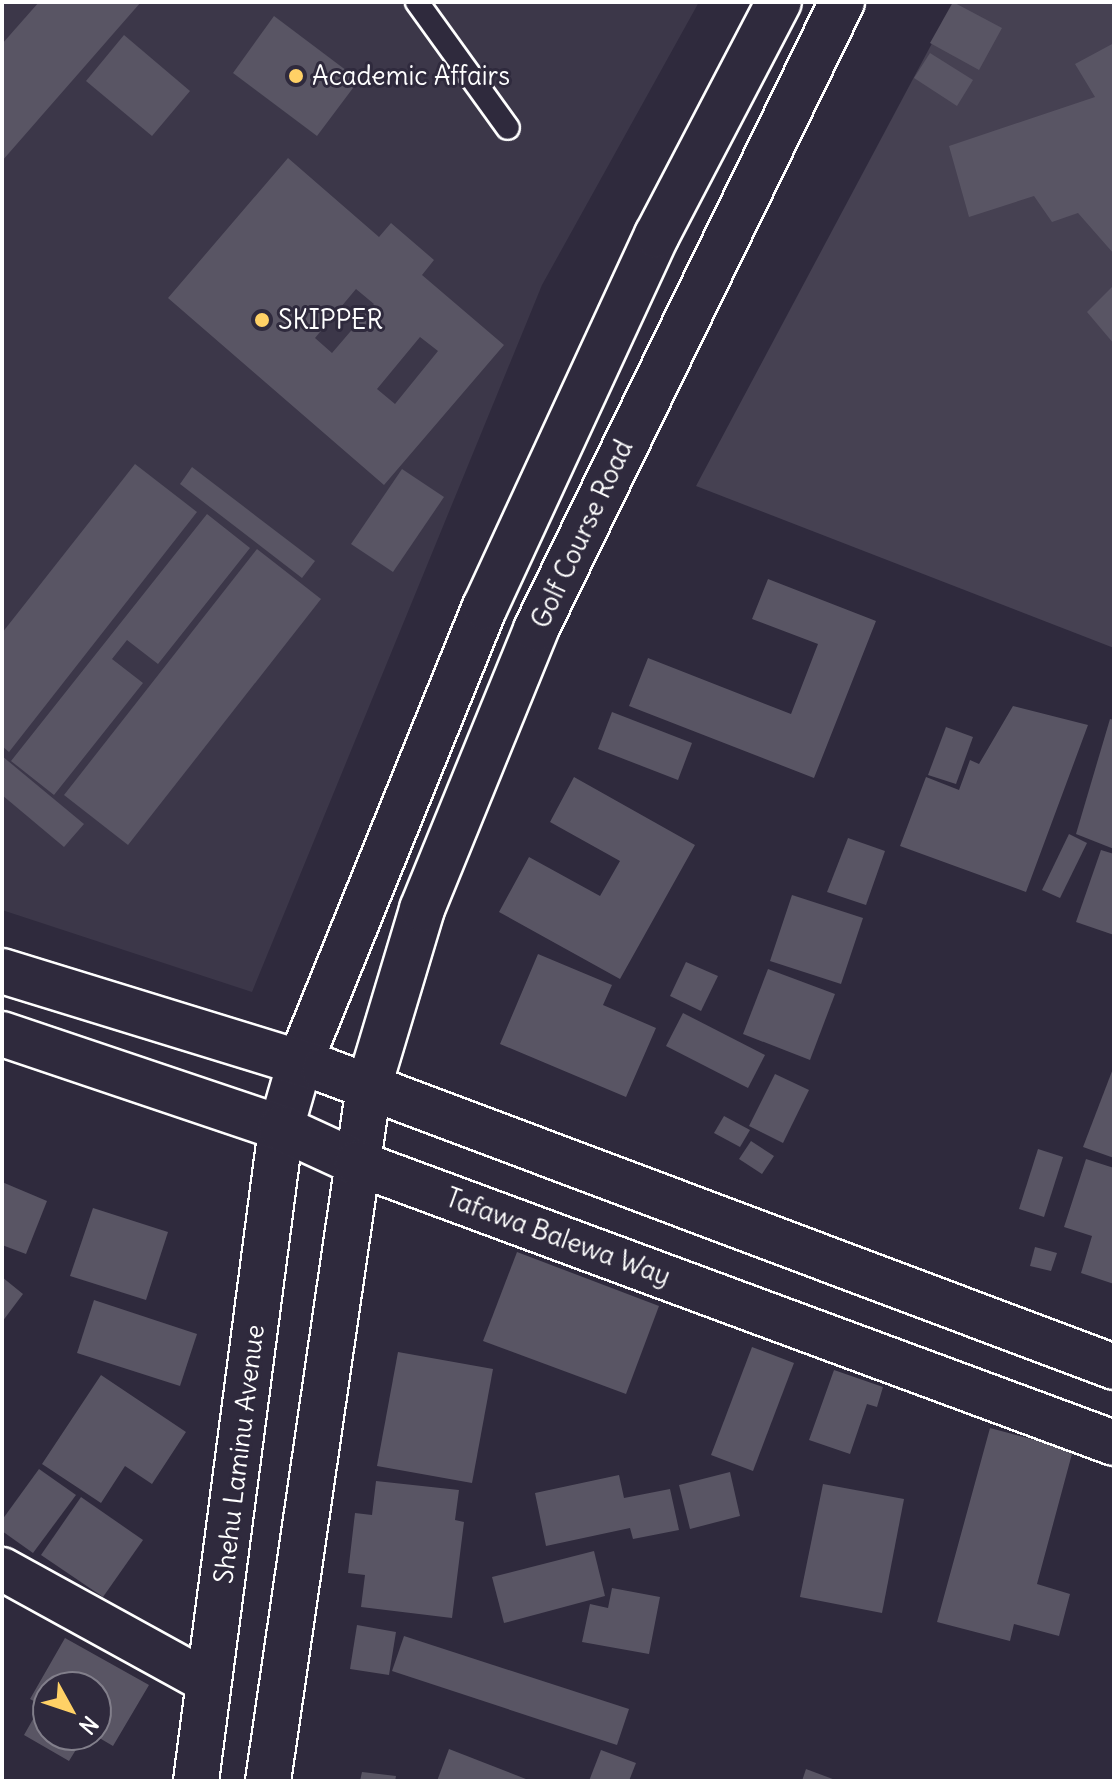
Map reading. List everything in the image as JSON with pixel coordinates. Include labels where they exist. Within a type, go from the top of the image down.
[{"type":"street","points":[[300,1062],[485,607],[657,235],[779,2]]},
{"type":"street","name":"Golf Course Road","points":[[357,1163],[369,1086],[422,909],[536,629],[842,2]]},
{"type":"street","points":[[2,971],[369,1086],[1114,1367]]},
{"type":"street","name":"Tafawa Balewa Way","points":[[2,1034],[281,1128],[357,1163],[1114,1443]]},
{"type":"street","name":"Shehu Laminu Avenue","points":[[196,1781],[281,1128],[300,1062]]},
{"type":"street","points":[[268,1781],[343,1294],[357,1163]]},
{"type":"street","points":[[2,1569],[209,1683]]},
{"type":"lane","points":[[417,2],[508,128]]},
{"type":"shaded area","points":[[2,2],[699,2],[542,285],[252,992],[2,910]]},
{"type":"shaded area","points":[[954,2],[1114,2],[1114,648],[696,486]]},
{"type":"building","points":[[39,2],[141,2],[2,161],[2,44]]},
{"type":"building","points":[[953,2],[1002,28],[979,70],[930,43]]},
{"type":"building","name":"Academic Affairs","points":[[274,16],[359,80],[317,136],[233,73]]},
{"type":"building","points":[[124,35],[190,91],[152,136],[86,81]]},
{"type":"building","points":[[1114,43],[1114,254],[1078,213],[1052,222],[1034,196],[969,217],[949,146],[1095,97],[1075,64]]},
{"type":"building","points":[[930,53],[973,80],[957,106],[914,78]]},
{"type":"building","name":"SKIPPER","points":[[288,158],[379,237],[391,223],[434,260],[422,275],[504,345],[384,485],[168,298]],"holes":[[[356,289],[374,304],[332,353],[315,338]],[[420,337],[438,351],[395,404],[377,389]]]},
{"type":"building","points":[[1114,285],[1114,344],[1087,312]]},
{"type":"building","points":[[135,464],[197,512],[9,752],[2,746],[2,633]]},
{"type":"building","points":[[192,467],[315,561],[302,578],[180,484]]},
{"type":"building","points":[[402,469],[444,497],[393,572],[351,544]]},
{"type":"building","points":[[207,514],[250,548],[158,664],[127,640],[112,659],[143,683],[54,795],[11,761]]},
{"type":"building","points":[[257,549],[321,599],[128,845],[64,795]]},
{"type":"building","points":[[768,579],[876,621],[814,778],[629,706],[648,658],[791,714],[818,644],[752,619]]},
{"type":"building","points":[[1013,706],[1088,725],[1026,892],[900,846],[926,777],[959,790],[970,760],[979,764]]},
{"type":"building","points":[[612,712],[692,743],[678,780],[598,749]]},
{"type":"building","points":[[1110,719],[1114,720],[1114,849],[1076,834]]},
{"type":"building","points":[[946,727],[973,737],[956,784],[928,775]]},
{"type":"building","points":[[2,756],[84,824],[64,847],[2,795]]},
{"type":"building","points":[[574,777],[695,845],[620,979],[499,912],[529,857],[600,896],[620,861],[550,822]]},
{"type":"building","points":[[1069,834],[1087,843],[1060,898],[1042,890]]},
{"type":"building","points":[[848,838],[885,851],[866,905],[827,892]]},
{"type":"building","points":[[1101,850],[1114,854],[1114,935],[1076,922]]},
{"type":"building","points":[[792,895],[863,918],[841,984],[770,961]]},
{"type":"building","points":[[538,954],[612,985],[603,1005],[656,1028],[626,1097],[500,1044]]},
{"type":"building","points":[[686,962],[718,976],[701,1011],[670,996]]},
{"type":"building","points":[[768,969],[835,994],[810,1060],[743,1034]]},
{"type":"building","points":[[683,1013],[765,1055],[748,1088],[666,1046]]},
{"type":"building","points":[[1114,1066],[1114,1158],[1083,1147]]},
{"type":"building","points":[[775,1074],[809,1090],[783,1143],[749,1126]]},
{"type":"building","points":[[724,1116],[750,1130],[740,1147],[714,1133]]},
{"type":"building","points":[[751,1141],[774,1156],[762,1174],[739,1159]]},
{"type":"building","points":[[1038,1149],[1063,1157],[1044,1217],[1019,1209]]},
{"type":"building","points":[[1086,1159],[1114,1168],[1114,1284],[1081,1273],[1092,1236],[1064,1227]]},
{"type":"building","points":[[2,1182],[47,1201],[26,1254],[2,1245]]},
{"type":"building","points":[[93,1208],[168,1232],[146,1300],[70,1276]]},
{"type":"building","points":[[1035,1247],[1057,1253],[1051,1271],[1030,1266]]},
{"type":"building","points":[[517,1252],[659,1306],[626,1394],[483,1341]]},
{"type":"building","points":[[2,1277],[23,1294],[2,1322]]},
{"type":"building","points":[[94,1300],[197,1334],[180,1386],[77,1353]]},
{"type":"building","points":[[752,1347],[794,1363],[753,1471],[711,1455]]},
{"type":"building","points":[[398,1352],[493,1369],[472,1483],[377,1466]]},
{"type":"building","points":[[834,1370],[883,1387],[877,1407],[867,1404],[850,1454],[809,1440]]},
{"type":"building","points":[[101,1375],[186,1432],[152,1484],[125,1466],[101,1503],[42,1464]]},
{"type":"building","points":[[990,1428],[1073,1450],[1037,1584],[1070,1594],[1059,1636],[1014,1624],[1010,1641],[937,1622]]},
{"type":"building","points":[[39,1469],[76,1495],[33,1553],[2,1531],[2,1520]]},
{"type":"building","points":[[730,1472],[740,1516],[690,1529],[679,1485]]},
{"type":"building","points":[[619,1475],[624,1498],[670,1489],[679,1530],[633,1539],[630,1528],[546,1546],[535,1493]]},
{"type":"building","points":[[376,1481],[459,1490],[455,1520],[464,1522],[452,1618],[361,1607],[365,1575],[348,1573],[355,1513],[372,1515]]},
{"type":"building","points":[[823,1484],[904,1499],[882,1613],[800,1597]]},
{"type":"building","points":[[81,1497],[143,1540],[103,1597],[41,1555]]},
{"type":"building","points":[[594,1551],[605,1596],[504,1623],[492,1577]]},
{"type":"building","points":[[612,1588],[660,1597],[649,1654],[582,1642],[590,1604],[608,1608]]},
{"type":"building","points":[[357,1625],[396,1632],[389,1675],[350,1669]]},
{"type":"building","points":[[404,1636],[629,1709],[617,1745],[392,1671]]},
{"type":"building","points":[[65,1638],[149,1685],[113,1746],[112,1671],[46,1671]]},
{"type":"building","points":[[32,1721],[32,1740],[24,1735]]},
{"type":"building","points":[[449,1749],[531,1781],[437,1781]]},
{"type":"building","points":[[601,1750],[636,1763],[629,1781],[589,1781]]},
{"type":"building","points":[[52,1751],[75,1751],[69,1761]]},
{"type":"building","points":[[806,1769],[838,1781],[802,1781]]},
{"type":"building","points":[[362,1772],[396,1776],[395,1781],[360,1781]]},
{"type":"place","name":"Academic Affairs","points":[[296,76]]},
{"type":"place","name":"SKIPPER","points":[[262,320]]}]
